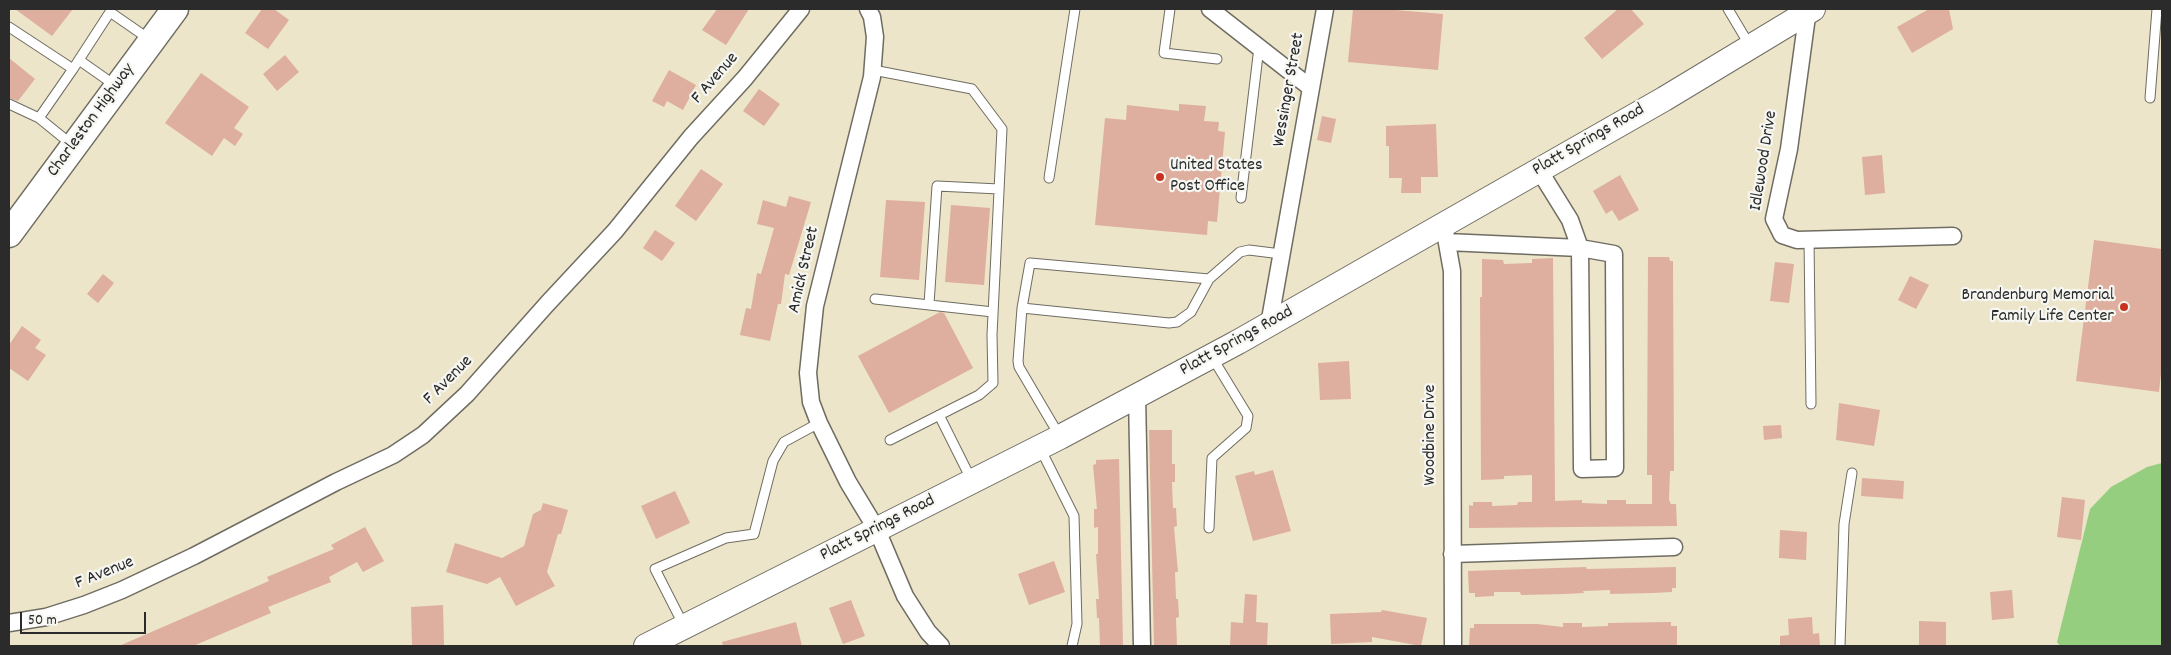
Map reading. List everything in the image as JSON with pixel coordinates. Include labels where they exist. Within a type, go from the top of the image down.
[{"type":"main road","name":"Charleston Highway","points":[[9,234],[175,9]]},
{"type":"main road","name":"Platt Springs Road","points":[[646,646],[1050,442],[1445,233],[1539,170],[1809,10]]},
{"type":"street","name":"F Avenue","points":[[9,624],[77,608],[122,590],[194,556],[336,482],[393,455],[423,434],[467,394],[615,231],[801,9]]},
{"type":"street","name":"Amick Street","points":[[868,9],[872,18],[875,37],[873,70],[816,306],[808,373],[811,402],[819,423],[848,482],[877,530],[905,596],[928,632],[941,646]]},
{"type":"street","points":[[1210,9],[1311,88]]},
{"type":"street","name":"Wessinger Street","points":[[1269,325],[1325,9]]},
{"type":"street","name":"Idlewood Drive","points":[[1809,10],[1789,149],[1774,219],[1782,235],[1797,240],[1953,236]]},
{"type":"street","points":[[1445,233],[1580,248],[1614,254],[1615,468],[1582,469],[1580,248],[1570,220],[1539,170]]},
{"type":"street","name":"Woodbine Drive","points":[[1445,233],[1452,271],[1453,646]]},
{"type":"street","points":[[1138,396],[1142,646]]},
{"type":"street","points":[[1452,554],[1674,547]]},
{"type":"lane","points":[[1049,178],[1075,9]]},
{"type":"lane","points":[[1170,9],[1164,53],[1217,59]]},
{"type":"lane","points":[[1728,9],[1750,46]]},
{"type":"lane","points":[[2150,98],[2157,9]]},
{"type":"lane","points":[[39,118],[110,12],[152,40]]},
{"type":"lane","points":[[9,27],[73,69]]},
{"type":"lane","points":[[1241,198],[1259,47]]},
{"type":"lane","points":[[79,60],[118,87]]},
{"type":"lane","points":[[873,70],[972,89],[1002,129],[993,312],[993,383],[979,395],[890,440]]},
{"type":"lane","points":[[9,104],[39,118],[74,146]]},
{"type":"lane","points":[[928,304],[937,186],[999,189]]},
{"type":"lane","points":[[1809,239],[1811,404]]},
{"type":"lane","points":[[1022,308],[1169,323],[1177,322],[1191,312],[1209,279],[1240,252],[1249,250],[1281,254]]},
{"type":"lane","points":[[1072,646],[1077,624],[1074,516],[1050,442],[1018,361],[1022,308],[1029,266],[1034,262],[1209,279]]},
{"type":"lane","points":[[875,299],[993,312]]},
{"type":"lane","points":[[1209,528],[1212,458],[1246,428],[1248,416],[1212,356]]},
{"type":"lane","points":[[939,415],[972,481]]},
{"type":"lane","points":[[684,627],[656,569],[726,538],[754,534],[773,461],[784,442],[819,423]]},
{"type":"lane","points":[[1840,646],[1843,542],[1852,473]]},
{"type":"green space","points":[[2162,463],[2162,646],[2060,646],[2057,642],[2090,509],[2111,487],[2147,467]]},
{"type":"building","points":[[15,9],[73,9],[52,36]]},
{"type":"building","points":[[262,9],[274,9],[289,20],[268,49],[245,33]]},
{"type":"building","points":[[717,9],[749,9],[726,45],[702,30]]},
{"type":"building","points":[[1353,9],[1384,9],[1443,14],[1438,70],[1348,62]]},
{"type":"building","points":[[1618,9],[1631,9],[1644,24],[1602,59],[1584,38]]},
{"type":"building","points":[[1929,9],[1949,9],[1953,29],[1912,53],[1897,27]]},
{"type":"building","points":[[285,55],[299,72],[277,91],[263,74]]},
{"type":"building","points":[[9,58],[35,79],[18,101],[9,98]]},
{"type":"building","points":[[669,70],[696,85],[683,110],[667,101],[664,107],[652,101]]},
{"type":"building","points":[[201,73],[249,107],[234,128],[243,134],[235,146],[224,138],[212,156],[165,123]]},
{"type":"building","points":[[759,89],[780,104],[764,126],[743,111]]},
{"type":"building","name":"United States Post Office","points":[[1179,104],[1206,106],[1204,121],[1219,122],[1218,131],[1225,132],[1217,222],[1208,221],[1207,235],[1095,225],[1105,118],[1126,120],[1127,105],[1179,111]]},
{"type":"building","points":[[1322,116],[1336,119],[1331,143],[1317,140]]},
{"type":"building","points":[[1436,124],[1438,177],[1421,177],[1421,193],[1401,193],[1402,178],[1389,178],[1389,146],[1386,146],[1386,126]]},
{"type":"building","points":[[1882,155],[1885,193],[1865,195],[1862,157]]},
{"type":"building","points":[[701,169],[723,184],[696,221],[675,206]]},
{"type":"building","points":[[1620,175],[1639,210],[1619,221],[1612,210],[1606,214],[1593,191]]},
{"type":"building","points":[[789,196],[811,202],[789,275],[785,274],[781,304],[778,304],[770,341],[740,335],[746,308],[751,309],[757,273],[761,274],[774,228],[757,224],[763,200],[786,207]]},
{"type":"building","points":[[886,200],[925,202],[919,280],[880,277]]},
{"type":"building","points":[[951,205],[990,208],[984,285],[945,282]]},
{"type":"building","points":[[655,230],[675,243],[662,261],[643,248]]},
{"type":"building","name":"Brandenburg Memorial Family Life Center","points":[[2094,240],[2162,249],[2162,364],[2159,392],[2076,381]]},
{"type":"building","points":[[1648,257],[1669,257],[1670,261],[1673,261],[1674,471],[1670,471],[1669,500],[1671,504],[1676,504],[1677,526],[1469,528],[1469,505],[1473,506],[1473,502],[1492,502],[1492,506],[1532,502],[1532,475],[1504,476],[1504,479],[1481,480],[1480,297],[1482,297],[1482,259],[1503,260],[1504,264],[1532,263],[1532,259],[1553,258],[1555,501],[1582,500],[1582,503],[1607,504],[1607,500],[1626,500],[1626,504],[1652,504],[1652,475],[1647,475]]},
{"type":"building","points":[[1775,262],[1794,264],[1789,303],[1770,301]]},
{"type":"building","points":[[103,274],[114,283],[98,303],[87,294]]},
{"type":"building","points":[[1910,276],[1929,285],[1916,309],[1898,300]]},
{"type":"building","points":[[940,312],[944,313],[973,368],[889,413],[858,356]]},
{"type":"building","points":[[22,326],[41,340],[35,348],[46,355],[28,381],[9,368],[9,345]]},
{"type":"building","points":[[1349,361],[1351,399],[1320,400],[1318,363]]},
{"type":"building","points":[[1839,403],[1880,410],[1874,446],[1836,440]]},
{"type":"building","points":[[1781,425],[1782,438],[1764,440],[1763,426]]},
{"type":"building","points":[[1149,430],[1172,430],[1172,464],[1175,464],[1175,482],[1172,482],[1173,508],[1176,508],[1177,526],[1174,527],[1178,572],[1175,572],[1179,617],[1176,618],[1177,646],[1154,646]]},
{"type":"building","points":[[1119,459],[1123,646],[1100,646],[1096,599],[1099,599],[1096,554],[1098,554],[1098,527],[1094,528],[1094,509],[1097,509],[1093,465],[1096,464],[1096,460]]},
{"type":"building","points":[[1273,470],[1291,531],[1253,541],[1235,476],[1254,471],[1255,475]]},
{"type":"building","points":[[1862,478],[1904,481],[1903,499],[1861,496]]},
{"type":"building","points":[[675,491],[690,523],[656,539],[641,506]]},
{"type":"building","points":[[2062,497],[2085,500],[2081,540],[2057,537]]},
{"type":"building","points":[[543,503],[568,510],[561,534],[558,534],[547,572],[555,586],[516,606],[500,577],[487,584],[446,572],[455,543],[502,558],[524,546],[533,514],[541,510]]},
{"type":"building","points":[[365,527],[384,561],[363,572],[357,562],[329,577],[331,582],[268,607],[271,613],[193,646],[119,646],[269,581],[267,577],[334,549],[331,545]]},
{"type":"building","points":[[1780,530],[1807,532],[1806,560],[1779,558]]},
{"type":"building","points":[[1054,561],[1065,592],[1029,605],[1018,574]]},
{"type":"building","points":[[1586,567],[1587,569],[1676,567],[1676,588],[1672,588],[1672,592],[1653,593],[1610,594],[1610,590],[1583,591],[1584,593],[1521,595],[1520,592],[1494,592],[1494,596],[1475,597],[1475,593],[1469,593],[1468,571]]},
{"type":"building","points":[[2012,590],[2014,618],[1992,620],[1990,592]]},
{"type":"building","points":[[1245,594],[1257,595],[1256,622],[1268,623],[1267,646],[1230,646],[1231,622],[1243,623]]},
{"type":"building","points":[[851,600],[865,636],[843,644],[829,608]]},
{"type":"building","points":[[443,605],[444,645],[412,646],[411,607]]},
{"type":"building","points":[[1382,610],[1427,618],[1421,646],[1372,637],[1372,642],[1331,644],[1330,614],[1381,612]]},
{"type":"building","points":[[1812,617],[1813,634],[1819,633],[1820,646],[1780,646],[1780,636],[1789,635],[1788,619]]},
{"type":"building","points":[[1919,621],[1946,622],[1946,646],[1919,646]]},
{"type":"building","points":[[796,622],[802,646],[723,646],[722,642]]},
{"type":"building","points":[[1671,622],[1671,626],[1677,626],[1677,646],[1469,646],[1470,628],[1474,628],[1474,624],[1537,624],[1563,627],[1563,623],[1582,623],[1582,627],[1608,626],[1608,623]]},
{"type":"place","name":"United States Post Office","points":[[1160,177]]},
{"type":"place","name":"Brandenburg Memorial Family Life Center","points":[[2124,307]]}]
